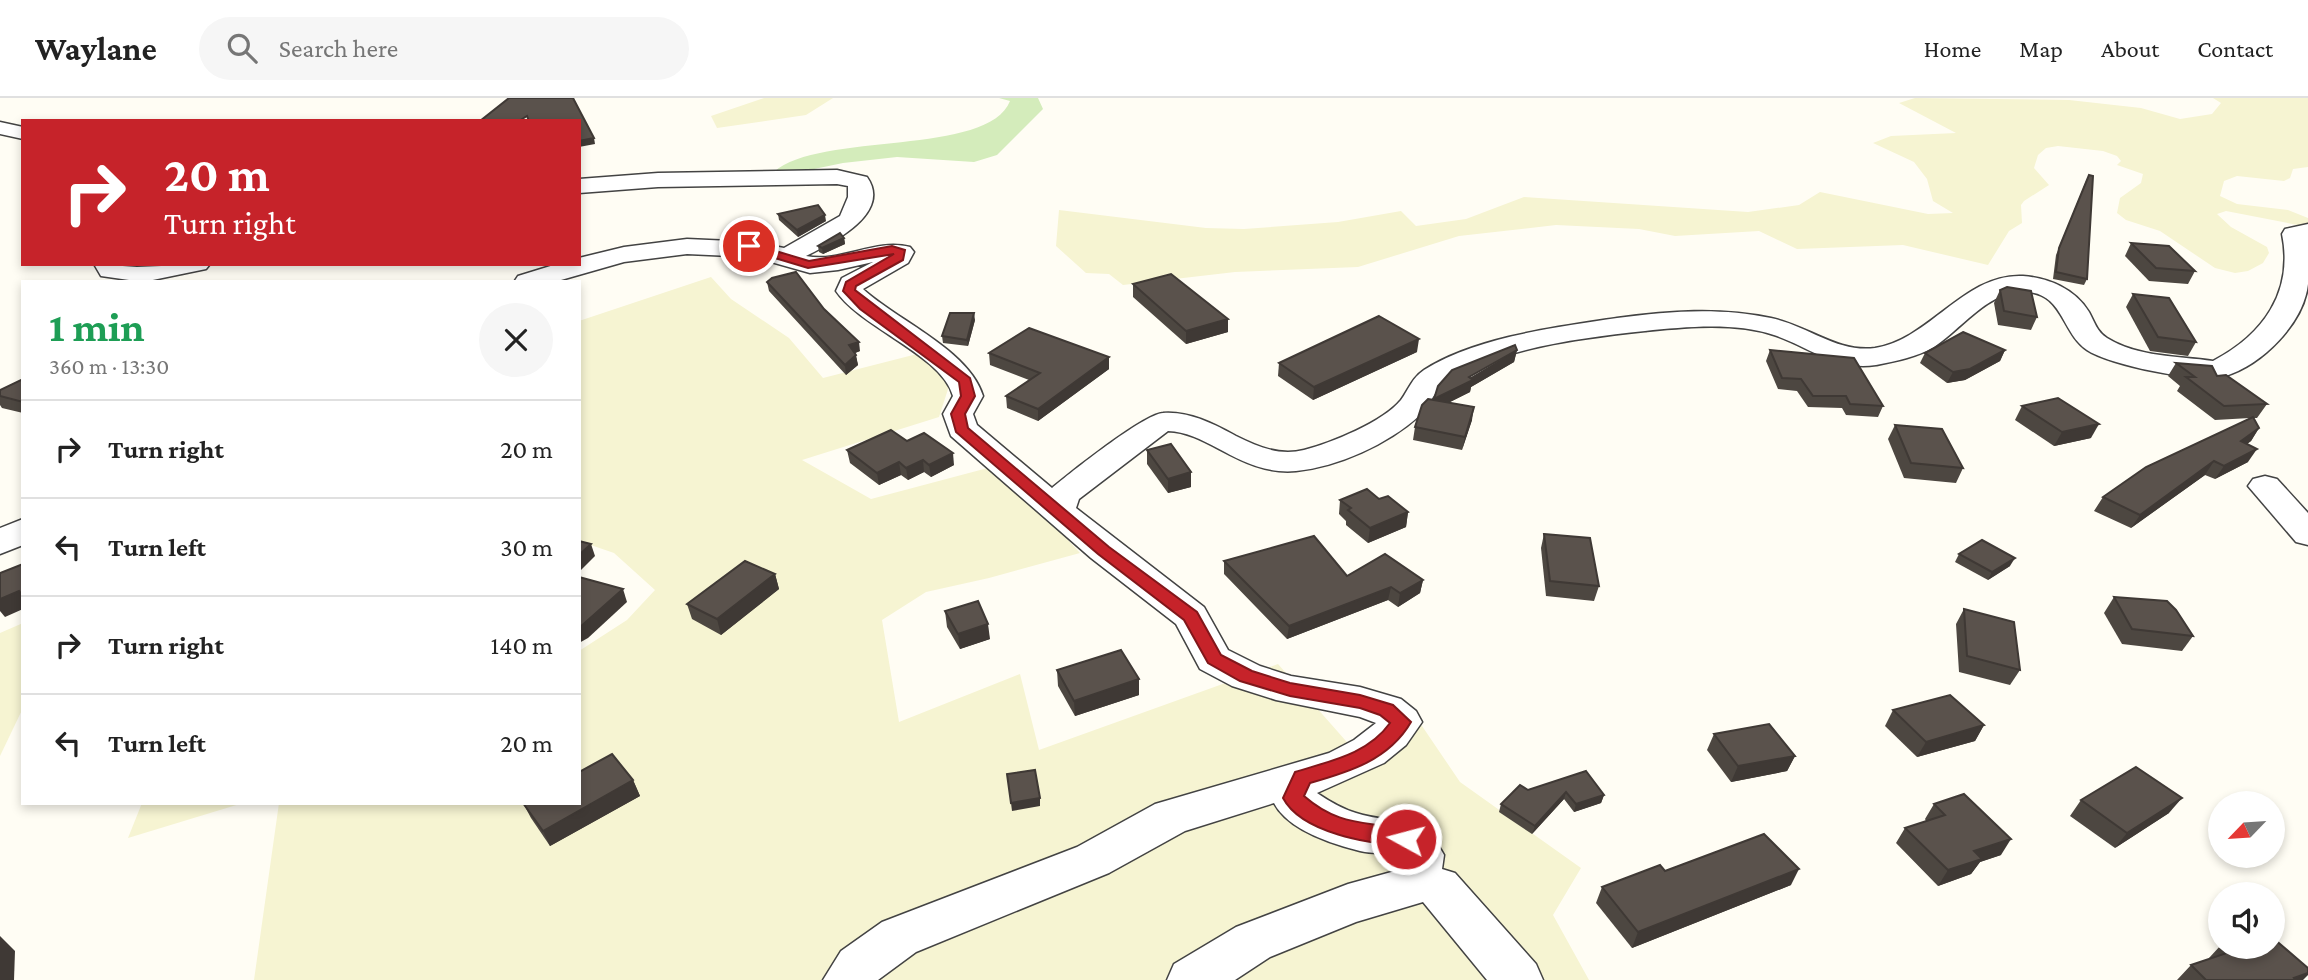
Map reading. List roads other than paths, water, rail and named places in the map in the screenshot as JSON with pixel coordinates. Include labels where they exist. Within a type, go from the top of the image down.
[{"type":"street","points":[[0,128],[21,133]]},
{"type":"street","points":[[581,186],[658,180],[837,177],[859,182],[859,202],[850,221],[837,231],[787,256]]},
{"type":"street","points":[[1058,509],[1065,494],[1161,422],[1175,420],[1242,453],[1270,461],[1298,461],[1359,440],[1392,424],[1414,404],[1427,382],[1475,359],[1525,344],[1654,321],[1751,322],[1777,327],[1843,359],[1867,357],[1898,353],[1924,340],[1997,289],[2019,284],[2053,293],[2071,305],[2095,343],[2116,352],[2216,370],[2229,366],[2287,311],[2298,265],[2299,250],[2294,234],[2308,231]]},
{"type":"street","points":[[581,266],[622,253],[656,247],[749,246],[787,256],[794,263],[808,265],[892,250],[901,252],[899,258],[850,284],[849,291],[864,306],[965,381],[968,396],[958,414],[961,429],[1112,557],[1191,616],[1214,659],[1246,676],[1290,690],[1360,702],[1387,710],[1401,722],[1387,742],[1347,765],[1171,817],[1093,860],[899,937],[876,949],[848,980]]},
{"type":"street","points":[[108,266],[110,271],[121,275],[183,266]]},
{"type":"street","points":[[534,280],[579,266]]},
{"type":"street","points":[[2264,486],[2308,534]]},
{"type":"street","points":[[0,543],[21,531]]},
{"type":"street","points":[[1192,980],[1253,942],[1348,904],[1416,885],[1421,855],[1406,839],[1361,833],[1313,815],[1293,798],[1302,778]]},
{"type":"street","points":[[1438,887],[1518,980]]}]
